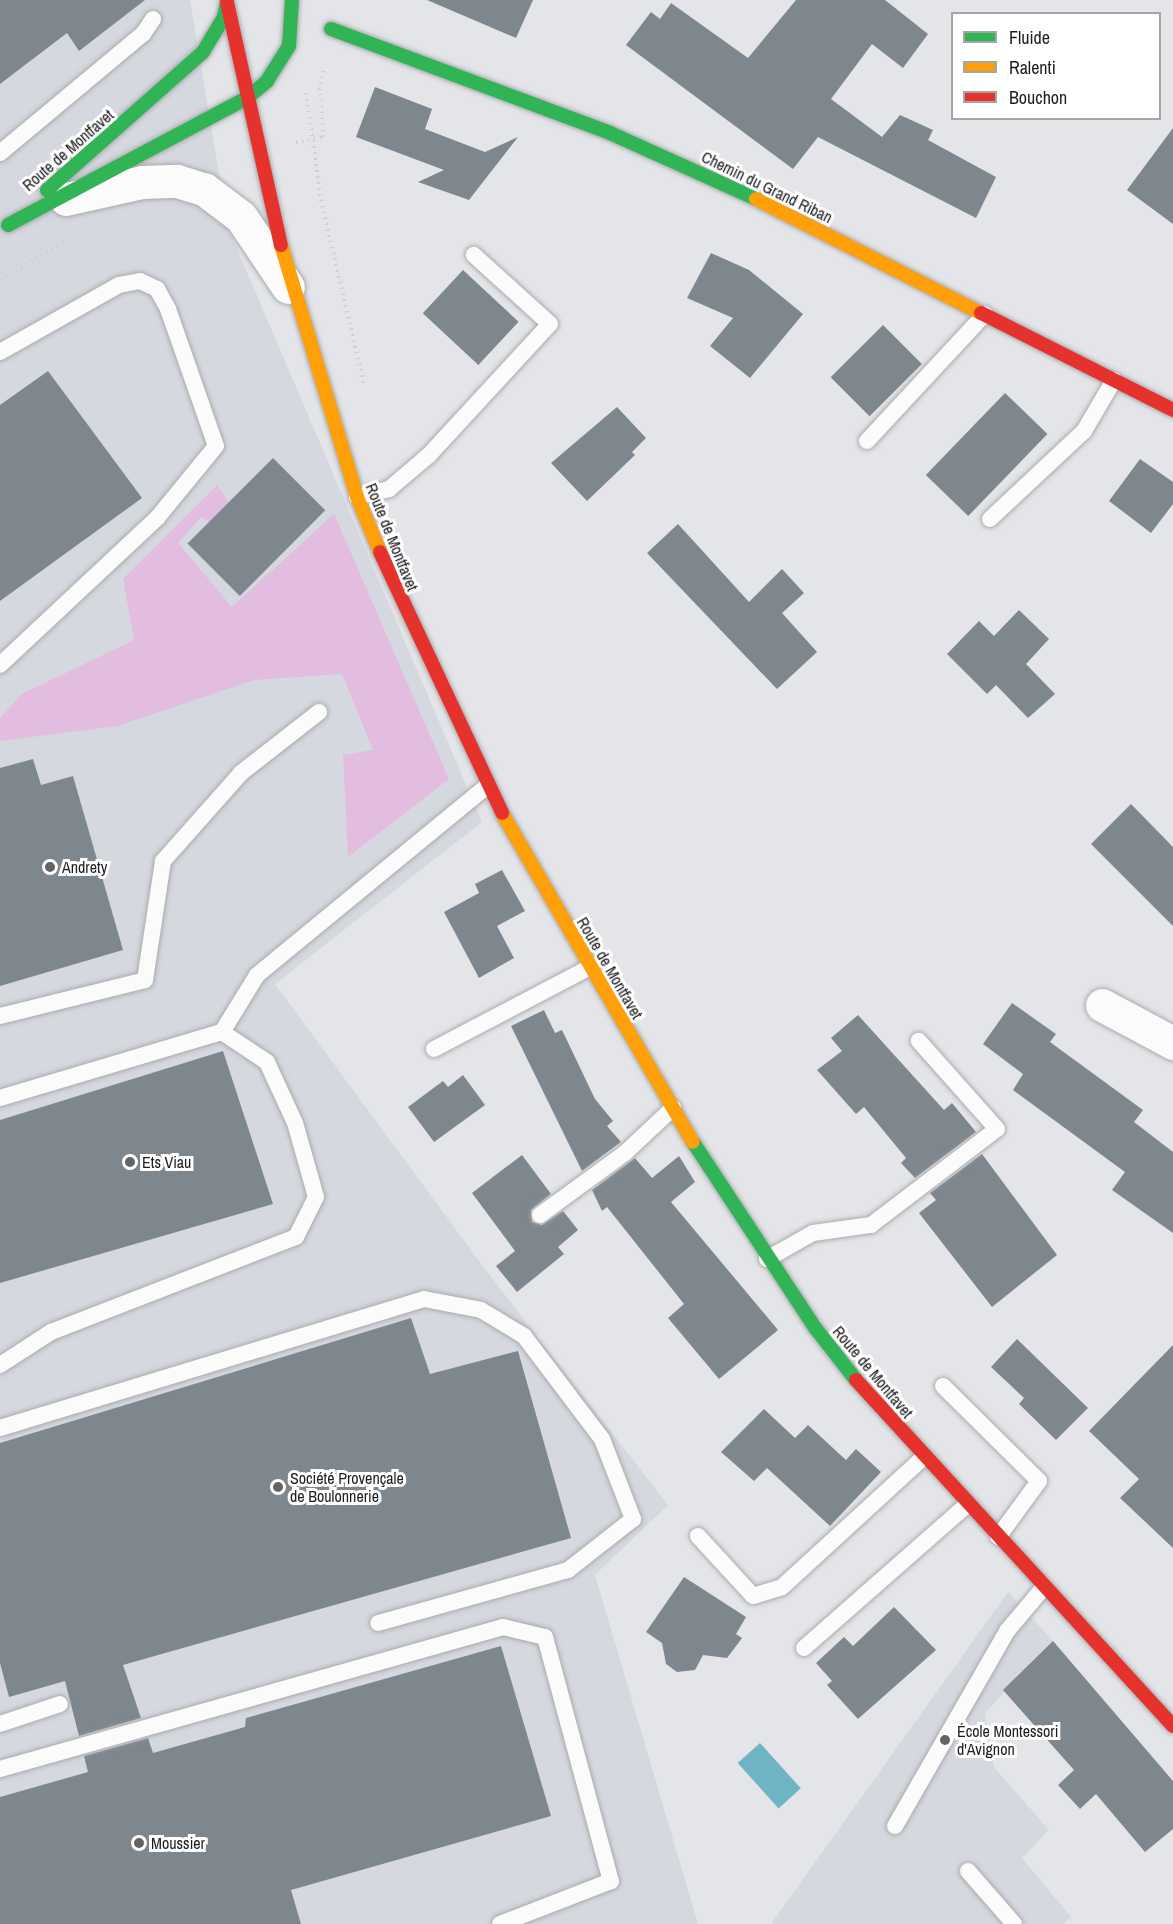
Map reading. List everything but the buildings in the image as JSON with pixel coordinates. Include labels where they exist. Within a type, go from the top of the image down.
[{"type":"street","name":"Route de Montfavet","points":[[4,228],[248,98],[267,81],[289,46],[292,0]]},
{"type":"street","name":"Route de Montfavet","points":[[227,1],[292,292],[357,496],[411,626],[487,786],[673,1108],[767,1259],[868,1396],[1044,1587],[1169,1711]]},
{"type":"street","name":"Route de Montfavet","points":[[4,228],[203,52],[224,17],[227,1]]},
{"type":"street","name":"Chemin du Grand Riban","points":[[331,29],[610,133],[733,188],[1173,410]]},
{"type":"street","points":[[55,202],[142,182],[177,181],[204,189],[241,218],[292,292]]},
{"type":"street","points":[[1102,1005],[1173,1043]]},
{"type":"lane","points":[[0,153],[143,34],[153,19]]},
{"type":"lane","points":[[357,496],[388,489],[429,454],[550,324],[474,255]]},
{"type":"lane","points":[[0,352],[119,285],[140,281],[157,289],[168,309],[216,446],[157,518],[0,665]]},
{"type":"lane","points":[[867,441],[985,314]]},
{"type":"lane","points":[[990,519],[1084,430],[1114,380]]},
{"type":"lane","points":[[0,1016],[145,980],[163,861],[241,773],[319,712]]},
{"type":"lane","points":[[0,1098],[222,1032],[257,975],[487,786]]},
{"type":"lane","points":[[434,1049],[590,967]]},
{"type":"lane","points":[[0,1365],[51,1332],[296,1237],[316,1197],[295,1123],[267,1062],[222,1032]]},
{"type":"lane","points":[[767,1259],[813,1233],[870,1225],[997,1129],[919,1041]]},
{"type":"lane","points":[[540,1215],[625,1153],[673,1108]]},
{"type":"lane","points":[[0,1428],[424,1299],[480,1310],[524,1336],[602,1439],[633,1519],[568,1570],[378,1623]]},
{"type":"lane","points":[[943,1386],[1039,1481],[998,1537]]},
{"type":"lane","points":[[698,1536],[753,1596],[782,1587],[924,1456]]},
{"type":"lane","points":[[804,1648],[968,1504]]},
{"type":"lane","points":[[895,1826],[1007,1631],[1044,1587]]},
{"type":"lane","points":[[0,1769],[503,1627],[545,1637],[611,1881],[500,1924]]},
{"type":"lane","points":[[0,1724],[60,1704]]},
{"type":"lane","points":[[968,1871],[1014,1924]]},
{"type":"path","points":[[323,137],[320,90],[331,29]]},
{"type":"path","points":[[306,89],[321,200],[367,397]]},
{"type":"shaded area","points":[[0,0],[190,0],[228,228],[482,822],[275,984],[485,1269],[668,1505],[595,1575],[698,1924],[0,1924]]},
{"type":"shaded area","points":[[217,485],[240,518],[236,536],[201,517],[178,543],[232,607],[334,514],[449,779],[348,857],[343,755],[373,750],[342,674],[254,680],[117,726],[0,741],[0,718],[22,694],[134,640],[123,579]]},
{"type":"shaded area","name":"École Montessori d'Avignon","points":[[1008,1592],[1053,1641],[985,1713],[994,1767],[1049,1830],[1022,1858],[1071,1917],[1063,1924],[771,1924]]},
{"type":"water","points":[[760,1743],[801,1788],[779,1808],[738,1763]]},
{"type":"traffic: fast","points":[[8,225],[247,98],[267,81],[289,46],[292,0]]},
{"type":"traffic: fast","points":[[47,190],[203,52],[224,17],[227,1]]},
{"type":"traffic: fast","points":[[331,29],[610,133],[756,199]]},
{"type":"traffic: fast","points":[[693,1142],[816,1329],[856,1380]]},
{"type":"traffic: slow","points":[[756,199],[981,313]]},
{"type":"traffic: slow","points":[[281,245],[357,497],[380,552]]},
{"type":"traffic: slow","points":[[502,813],[693,1142]]},
{"type":"traffic: jam","points":[[227,2],[281,245]]},
{"type":"traffic: jam","points":[[981,313],[1173,410]]},
{"type":"traffic: jam","points":[[380,552],[502,813]]},
{"type":"traffic: jam","points":[[856,1380],[1173,1726]]},
{"type":"place","name":"Andrety","points":[[50,867]]},
{"type":"place","name":"Ets Viau","points":[[130,1162]]},
{"type":"place","name":"Société Provençale de Boulonnerie","points":[[278,1487]]},
{"type":"place","name":"École Montessori d'Avignon","points":[[945,1740]]},
{"type":"place","name":"Moussier","points":[[139,1843]]}]
